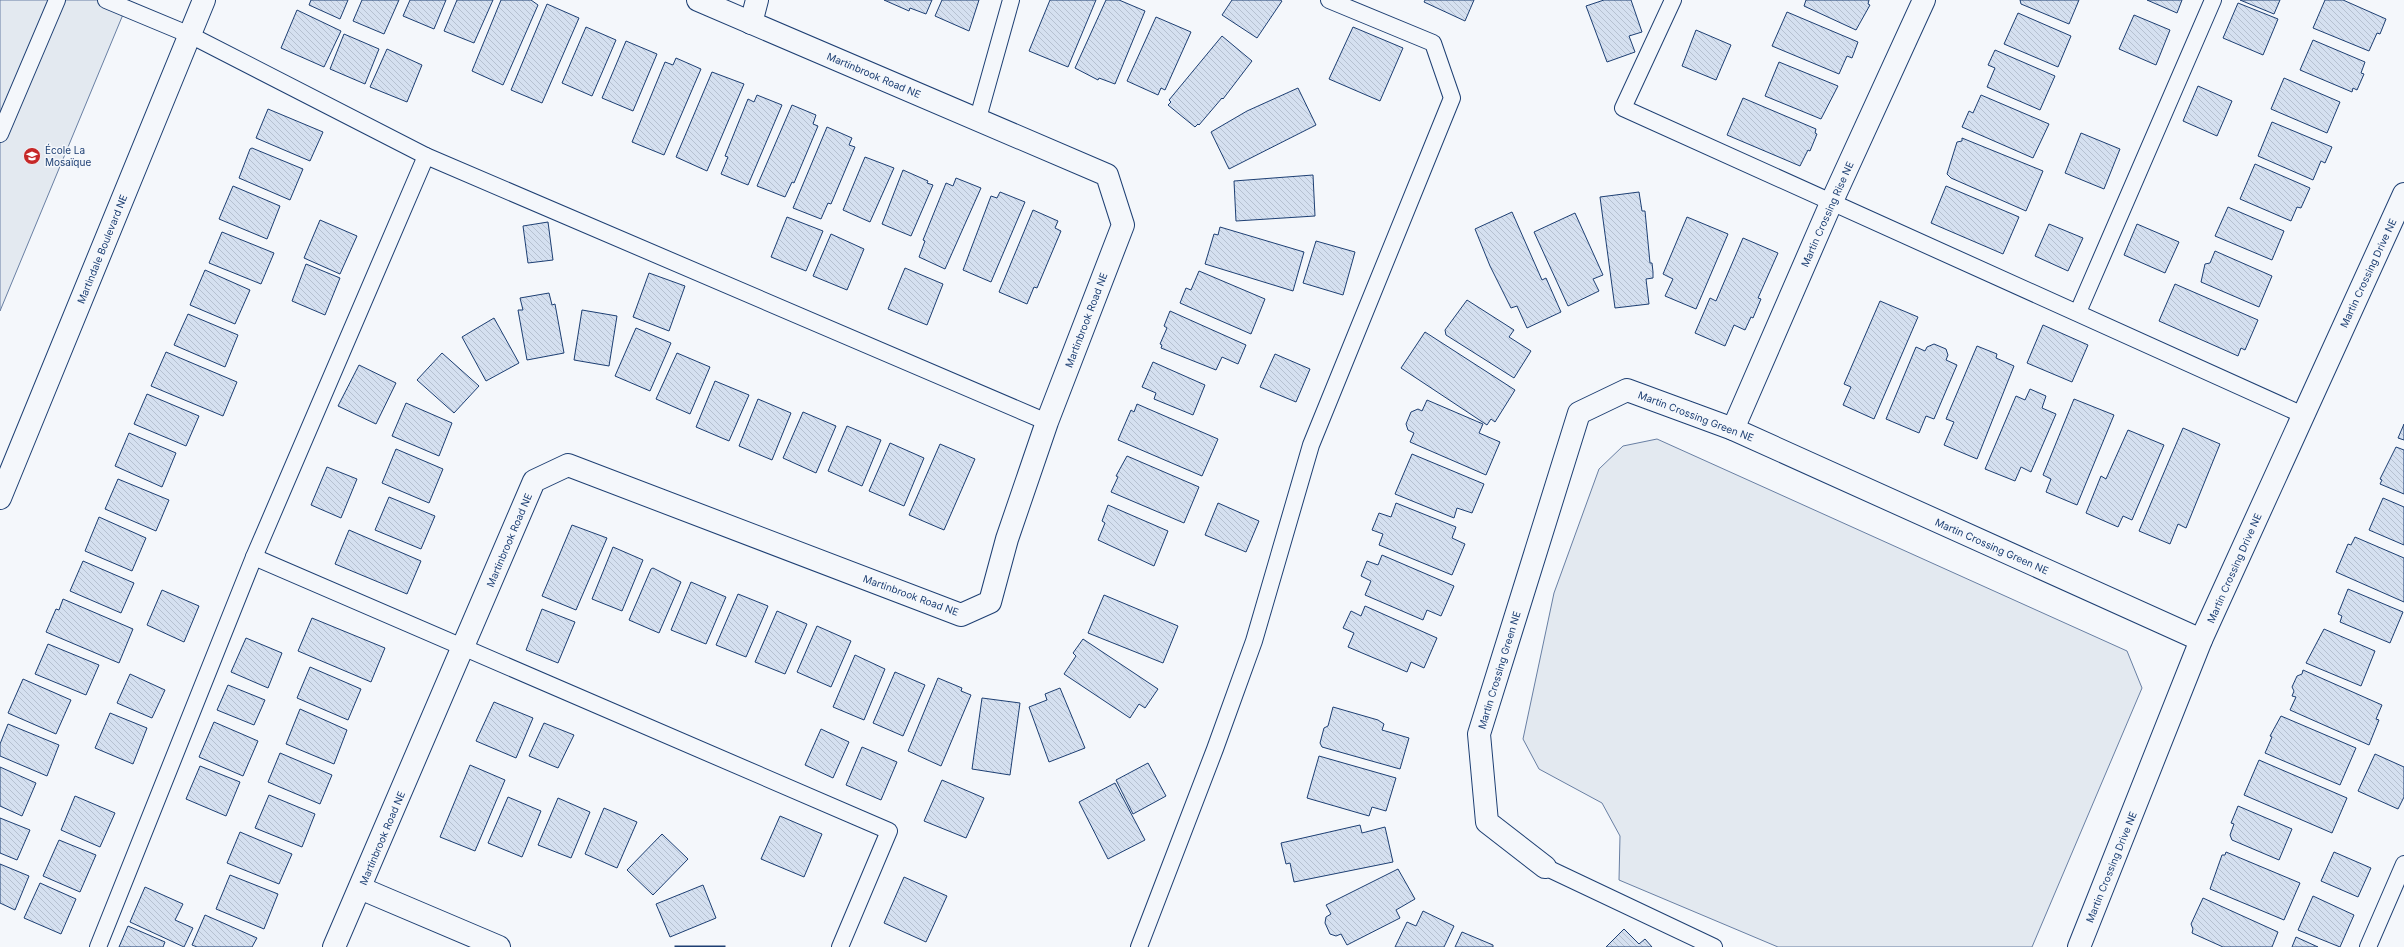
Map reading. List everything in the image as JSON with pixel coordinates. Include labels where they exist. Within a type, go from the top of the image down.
[{"type":"street","name":"Martindale Boulevard NE","points":[[0,498],[204,0]]},
{"type":"street","name":"Martinbrook Road NE","points":[[334,947],[534,481],[568,465],[961,615],[990,602],[1008,539],[1047,422],[1123,225],[1107,175],[978,118],[698,0]]},
{"type":"street","points":[[751,23],[757,0]]},
{"type":"street","name":"Martin Crossing Rise NE","points":[[1733,429],[1832,201],[1924,0]]},
{"type":"street","name":"Martin Crossing Drive NE","points":[[2079,947],[2201,640],[2404,194]]},
{"type":"street","name":"Martin Crossing Green NE","points":[[1546,867],[1487,822],[1479,734],[1579,413],[1628,390],[1733,429],[2201,640]]},
{"type":"street","points":[[360,888],[499,947]]},
{"type":"lane","points":[[0,134],[57,0]]},
{"type":"lane","points":[[106,0],[190,36],[426,156],[1047,422]]},
{"type":"lane","points":[[978,118],[1011,0]]},
{"type":"lane","points":[[1139,947],[1215,749],[1254,640],[1311,445],[1452,98],[1433,43],[1329,0]]},
{"type":"lane","points":[[1673,0],[1623,108],[2304,415]]},
{"type":"lane","points":[[2078,312],[2213,0]]},
{"type":"lane","points":[[98,947],[254,557],[426,156]]},
{"type":"lane","points":[[254,557],[889,832],[840,947]]},
{"type":"lane","points":[[2368,947],[2404,864]]},
{"type":"lane","points":[[1546,867],[1714,947]]},
{"type":"shaded area","name":"École La Mosaïque","points":[[0,0],[129,0],[0,311]]},
{"type":"shaded area","points":[[1657,439],[2127,651],[2142,688],[2032,947],[1778,947],[1619,880],[1620,836],[1602,803],[1539,769],[1523,739],[1554,593],[1599,469],[1623,446]]},
{"type":"building","points":[[311,0],[348,0],[340,19],[309,5]]},
{"type":"building","points":[[362,0],[399,0],[384,34],[353,21]]},
{"type":"building","points":[[410,0],[446,0],[434,29],[403,16]]},
{"type":"building","points":[[457,0],[493,0],[474,43],[444,31]]},
{"type":"building","points":[[501,0],[531,0],[538,5],[503,85],[472,71]]},
{"type":"building","points":[[884,0],[932,0],[926,14],[910,8],[909,11]]},
{"type":"building","points":[[942,0],[979,0],[969,31],[935,16]]},
{"type":"building","points":[[1050,0],[1096,0],[1068,67],[1029,51]]},
{"type":"building","points":[[1106,0],[1119,0],[1145,11],[1115,84],[1099,78],[1098,80],[1075,68]]},
{"type":"building","points":[[1232,0],[1282,1],[1257,38],[1222,15]]},
{"type":"building","points":[[1425,0],[1474,0],[1465,21],[1424,2]]},
{"type":"building","points":[[1604,0],[1631,0],[1642,32],[1629,36],[1635,52],[1607,62],[1586,6]]},
{"type":"building","points":[[1806,0],[1869,0],[1868,4],[1870,5],[1856,30],[1804,6]]},
{"type":"building","points":[[2020,0],[2079,0],[2069,24],[2021,4]]},
{"type":"building","points":[[2147,0],[2182,0],[2177,13]]},
{"type":"building","points":[[2240,0],[2280,0],[2274,14]]},
{"type":"building","points":[[2325,0],[2343,0],[2386,19],[2380,34],[2377,33],[2369,51],[2313,28]]},
{"type":"building","points":[[2238,3],[2278,19],[2263,55],[2223,38]]},
{"type":"building","points":[[547,4],[579,18],[542,103],[511,90]]},
{"type":"building","points":[[297,10],[341,31],[324,67],[281,48]]},
{"type":"building","points":[[1787,12],[1858,42],[1852,58],[1847,56],[1839,74],[1772,46]]},
{"type":"building","points":[[2018,13],[2071,36],[2058,67],[2004,44]]},
{"type":"building","points":[[2134,15],[2170,30],[2156,65],[2119,49]]},
{"type":"building","points":[[1156,17],[1191,32],[1165,90],[1161,88],[1158,95],[1127,81]]},
{"type":"building","points":[[586,27],[616,40],[592,96],[562,83]]},
{"type":"building","points":[[1353,27],[1403,48],[1380,101],[1329,79]]},
{"type":"building","points":[[1696,30],[1731,45],[1716,80],[1682,66]]},
{"type":"building","points":[[344,34],[379,49],[365,84],[330,69]]},
{"type":"building","points":[[1222,36],[1252,61],[1223,99],[1222,98],[1199,125],[1198,124],[1195,127],[1168,105],[1171,102],[1169,100]]},
{"type":"building","points":[[2313,40],[2365,62],[2361,73],[2364,74],[2357,90],[2353,88],[2352,92],[2300,70]]},
{"type":"building","points":[[626,41],[657,54],[633,111],[602,98]]},
{"type":"building","points":[[387,49],[422,65],[407,102],[370,87]]},
{"type":"building","points":[[1995,50],[2055,76],[2040,110],[1987,87],[1995,68],[1988,65]]},
{"type":"building","points":[[676,58],[701,69],[664,155],[632,142],[665,62],[673,65]]},
{"type":"building","points":[[1779,62],[1838,86],[1821,119],[1765,96]]},
{"type":"building","points":[[712,72],[744,84],[707,171],[676,157]]},
{"type":"building","points":[[2284,78],[2340,102],[2327,133],[2271,109]]},
{"type":"building","points":[[2198,86],[2232,101],[2217,136],[2183,121]]},
{"type":"building","points":[[1298,88],[1316,125],[1229,169],[1211,132],[1247,111]]},
{"type":"building","points":[[757,95],[782,105],[748,185],[721,174],[728,157],[725,156],[748,99],[754,102]]},
{"type":"building","points":[[1981,95],[2049,124],[2033,158],[1962,127],[1969,111],[1973,113]]},
{"type":"building","points":[[1743,98],[1816,129],[1815,133],[1817,134],[1810,151],[1808,150],[1800,166],[1727,135]]},
{"type":"building","points":[[792,105],[816,115],[813,124],[818,126],[794,183],[792,182],[785,197],[757,186]]},
{"type":"building","points":[[268,109],[323,132],[310,161],[256,138]]},
{"type":"building","points":[[2272,122],[2332,147],[2325,163],[2321,161],[2313,180],[2258,156]]},
{"type":"building","points":[[827,127],[852,138],[849,145],[855,147],[831,204],[828,203],[821,219],[793,208]]},
{"type":"building","points":[[2081,133],[2120,149],[2104,189],[2065,173]]},
{"type":"building","points":[[1962,138],[2043,171],[2026,211],[1951,178],[1947,174],[1957,142],[1962,141]]},
{"type":"building","points":[[252,148],[303,169],[290,200],[239,178],[250,149]]},
{"type":"building","points":[[865,157],[894,168],[870,222],[843,210]]},
{"type":"building","points":[[2255,164],[2310,188],[2301,208],[2297,207],[2291,221],[2240,199]]},
{"type":"building","points":[[903,170],[928,181],[927,183],[933,185],[911,236],[882,224]]},
{"type":"building","points":[[1313,175],[1315,216],[1236,221],[1234,181]]},
{"type":"building","points":[[956,178],[981,188],[945,269],[919,257],[925,241],[923,240],[946,183],[953,186]]},
{"type":"building","points":[[233,186],[280,206],[267,239],[219,219]]},
{"type":"building","points":[[1946,186],[2019,217],[2003,254],[1931,223]]},
{"type":"building","points":[[1000,192],[1025,202],[991,282],[963,270],[991,196],[997,198]]},
{"type":"building","points":[[1639,192],[1642,211],[1645,211],[1650,263],[1652,263],[1653,272],[1653,278],[1646,279],[1649,304],[1615,308],[1600,197]]},
{"type":"building","points":[[2228,207],[2284,231],[2272,260],[2215,236]]},
{"type":"building","points":[[1033,210],[1058,221],[1055,228],[1061,231],[1037,288],[1034,287],[1027,304],[999,292]]},
{"type":"building","points":[[1512,212],[1542,280],[1546,278],[1561,312],[1527,328],[1517,306],[1511,308],[1490,266],[1475,229]]},
{"type":"building","points":[[1575,213],[1603,275],[1593,279],[1599,291],[1568,306],[1534,232]]},
{"type":"building","points":[[787,217],[823,231],[806,271],[771,257]]},
{"type":"building","points":[[1687,217],[1728,234],[1696,309],[1665,296],[1673,279],[1663,274]]},
{"type":"building","points":[[320,220],[357,236],[340,274],[304,258]]},
{"type":"building","points":[[548,222],[553,260],[528,263],[523,226]]},
{"type":"building","points":[[2049,224],[2083,238],[2068,271],[2035,256]]},
{"type":"building","points":[[2137,224],[2179,242],[2165,273],[2124,255]]},
{"type":"building","points":[[1220,227],[1304,252],[1293,291],[1205,264],[1214,234],[1218,235]]},
{"type":"building","points":[[222,232],[274,253],[261,284],[209,263]]},
{"type":"building","points":[[831,234],[864,249],[847,290],[813,276]]},
{"type":"building","points":[[1743,238],[1778,253],[1758,298],[1761,299],[1753,318],[1751,317],[1745,330],[1734,325],[1725,346],[1695,333],[1710,298],[1716,301]]},
{"type":"building","points":[[1316,241],[1355,252],[1343,295],[1303,283]]},
{"type":"building","points":[[2215,251],[2272,276],[2259,307],[2201,282],[2205,264],[2210,263]]},
{"type":"building","points":[[306,264],[340,278],[325,315],[292,301]]},
{"type":"building","points":[[905,268],[943,284],[927,325],[888,309]]},
{"type":"building","points":[[205,270],[250,290],[235,324],[190,305]]},
{"type":"building","points":[[1199,271],[1265,299],[1251,334],[1180,303],[1186,288],[1191,290]]},
{"type":"building","points":[[649,273],[685,286],[669,331],[633,317]]},
{"type":"building","points":[[2175,284],[2258,320],[2245,350],[2241,348],[2238,356],[2159,321]]},
{"type":"building","points":[[549,293],[552,305],[555,304],[564,353],[527,360],[518,310],[523,310],[520,298]]},
{"type":"building","points":[[1467,300],[1514,330],[1509,337],[1531,351],[1514,378],[1446,335],[1445,330]]},
{"type":"building","points":[[1880,301],[1918,317],[1874,419],[1843,405],[1851,387],[1844,384]]},
{"type":"building","points":[[582,310],[617,316],[609,366],[574,360]]},
{"type":"building","points":[[1170,311],[1246,345],[1238,364],[1222,357],[1216,370],[1161,348],[1162,345],[1160,344],[1167,328],[1164,326]]},
{"type":"building","points":[[188,314],[238,335],[225,367],[174,345]]},
{"type":"building","points":[[494,318],[519,363],[486,381],[462,337]]},
{"type":"building","points":[[2043,325],[2088,345],[2072,382],[2027,363]]},
{"type":"building","points":[[636,328],[671,343],[650,391],[615,376]]},
{"type":"building","points":[[1425,332],[1515,390],[1495,422],[1491,419],[1487,425],[1401,368]]},
{"type":"building","points":[[1934,344],[1946,349],[1948,355],[1946,360],[1957,365],[1934,419],[1926,416],[1919,433],[1886,419],[1916,347],[1925,351],[1927,347]]},
{"type":"building","points":[[1977,346],[1997,354],[1996,358],[2014,366],[1977,459],[1944,445],[1954,422],[1946,419]]},
{"type":"building","points":[[166,352],[237,382],[223,416],[151,386]]},
{"type":"building","points":[[442,353],[479,386],[454,413],[417,380]]},
{"type":"building","points":[[677,353],[710,367],[690,414],[656,399]]},
{"type":"building","points":[[1275,354],[1310,369],[1296,402],[1260,387]]},
{"type":"building","points":[[1153,362],[1205,385],[1193,415],[1154,399],[1156,393],[1142,387]]},
{"type":"building","points":[[359,365],[396,383],[376,424],[338,406]]},
{"type":"building","points":[[715,381],[749,395],[729,441],[696,427]]},
{"type":"building","points":[[2030,389],[2046,396],[2042,408],[2056,414],[2031,472],[2021,467],[2015,481],[1985,469],[2016,396],[2025,400]]},
{"type":"building","points":[[147,394],[199,416],[186,446],[134,424]]},
{"type":"building","points":[[758,399],[791,413],[772,460],[739,446]]},
{"type":"building","points":[[2074,399],[2114,415],[2077,505],[2046,492],[2051,479],[2043,475]]},
{"type":"building","points":[[1427,400],[1483,424],[1479,433],[1500,442],[1486,475],[1410,442],[1414,433],[1408,430],[1406,424],[1411,412],[1418,409],[1422,411]]},
{"type":"building","points":[[406,403],[452,423],[439,456],[392,436]]},
{"type":"building","points":[[1137,404],[1218,439],[1202,476],[1118,440],[1131,410],[1134,412]]},
{"type":"building","points":[[803,412],[836,426],[816,473],[783,458]]},
{"type":"building","points":[[2404,424],[2404,440],[2398,438]]},
{"type":"building","points":[[847,426],[881,440],[862,486],[828,471]]},
{"type":"building","points":[[2183,428],[2220,444],[2186,528],[2178,524],[2170,544],[2139,531]]},
{"type":"building","points":[[2128,430],[2164,445],[2132,520],[2123,516],[2118,527],[2086,513],[2101,476],[2106,479]]},
{"type":"building","points":[[129,433],[176,453],[162,487],[115,466]]},
{"type":"building","points":[[890,443],[924,458],[904,506],[869,491]]},
{"type":"building","points":[[940,444],[975,459],[944,530],[909,515]]},
{"type":"building","points":[[2396,447],[2404,450],[2404,494],[2380,484],[2382,480],[2380,479]]},
{"type":"building","points":[[396,449],[443,469],[429,503],[382,483]]},
{"type":"building","points":[[1412,454],[1484,484],[1472,513],[1457,508],[1454,518],[1395,494]]},
{"type":"building","points":[[1127,456],[1199,487],[1184,523],[1111,492],[1118,477],[1116,476]]},
{"type":"building","points":[[327,467],[357,479],[341,518],[311,505]]},
{"type":"building","points":[[118,479],[169,500],[156,531],[105,509]]},
{"type":"building","points":[[389,497],[435,516],[421,549],[375,530]]},
{"type":"building","points":[[2383,498],[2404,507],[2404,545],[2369,530]]},
{"type":"building","points":[[1218,503],[1259,521],[1246,552],[1205,535]]},
{"type":"building","points":[[1396,503],[1456,527],[1452,538],[1465,544],[1452,575],[1379,545],[1383,534],[1372,530],[1379,513],[1391,517]]},
{"type":"building","points":[[1108,505],[1168,531],[1154,566],[1098,540],[1105,523],[1102,521]]},
{"type":"building","points":[[99,517],[146,538],[132,571],[85,551]]},
{"type":"building","points":[[572,525],[607,538],[576,610],[542,596]]},
{"type":"building","points":[[349,530],[421,561],[407,594],[335,564]]},
{"type":"building","points":[[2355,537],[2404,558],[2404,602],[2336,572],[2348,544],[2351,545]]},
{"type":"building","points":[[613,547],[643,560],[622,611],[592,599]]},
{"type":"building","points":[[1382,555],[1454,586],[1441,616],[1427,610],[1423,620],[1365,595],[1371,581],[1361,576],[1367,561],[1378,565]]},
{"type":"building","points":[[83,561],[134,583],[121,613],[70,591]]},
{"type":"building","points":[[653,568],[681,582],[659,633],[629,620],[651,569]]},
{"type":"building","points":[[691,582],[726,597],[706,644],[671,630]]},
{"type":"building","points":[[2348,589],[2403,612],[2390,643],[2340,622],[2342,616],[2338,614]]},
{"type":"building","points":[[162,590],[199,606],[184,642],[147,625]]},
{"type":"building","points":[[738,594],[768,606],[746,657],[716,645]]},
{"type":"building","points":[[1104,595],[1178,626],[1163,663],[1088,633]]},
{"type":"building","points":[[63,599],[133,629],[119,663],[46,632],[56,609],[59,610]]},
{"type":"building","points":[[1365,606],[1437,638],[1424,668],[1411,662],[1407,672],[1348,647],[1354,633],[1343,628],[1351,611],[1361,616]]},
{"type":"building","points":[[542,609],[575,622],[558,663],[526,650]]},
{"type":"building","points":[[777,611],[807,624],[785,674],[755,662]]},
{"type":"building","points":[[312,618],[385,648],[371,682],[298,651]]},
{"type":"building","points":[[817,626],[851,641],[831,687],[797,672]]},
{"type":"building","points":[[2324,629],[2375,651],[2361,686],[2306,663]]},
{"type":"building","points":[[246,638],[282,653],[268,688],[231,672]]},
{"type":"building","points":[[1083,639],[1158,689],[1145,708],[1139,704],[1130,718],[1064,674],[1076,656],[1073,653]]},
{"type":"building","points":[[48,644],[99,665],[86,695],[35,674]]},
{"type":"building","points":[[855,655],[885,669],[864,720],[833,707]]},
{"type":"building","points":[[310,667],[361,689],[348,720],[297,698]]},
{"type":"building","points":[[2303,670],[2382,705],[2376,719],[2379,720],[2369,745],[2290,710],[2296,697],[2292,696],[2294,691],[2292,687],[2297,676],[2302,674]]},
{"type":"building","points":[[895,672],[925,685],[903,736],[873,723]]},
{"type":"building","points":[[130,674],[165,690],[152,718],[117,703]]},
{"type":"building","points":[[938,678],[962,688],[961,691],[971,695],[941,766],[908,751]]},
{"type":"building","points":[[23,679],[71,700],[56,734],[8,713]]},
{"type":"building","points":[[228,685],[265,700],[254,725],[217,710]]},
{"type":"building","points":[[1060,688],[1085,748],[1049,762],[1029,707],[1047,700],[1045,694]]},
{"type":"building","points":[[982,698],[1020,703],[1010,775],[972,769]]},
{"type":"building","points":[[494,702],[533,718],[516,758],[476,741]]},
{"type":"building","points":[[1333,707],[1378,720],[1384,724],[1382,730],[1409,738],[1400,769],[1322,747],[1320,743],[1324,728],[1328,726]]},
{"type":"building","points":[[300,709],[347,730],[334,764],[286,744]]},
{"type":"building","points":[[110,713],[147,728],[133,764],[95,748]]},
{"type":"building","points":[[2281,716],[2356,748],[2340,785],[2265,753],[2272,737],[2270,736]]},
{"type":"building","points":[[214,722],[258,741],[243,776],[199,757]]},
{"type":"building","points":[[544,723],[574,735],[558,768],[529,756]]},
{"type":"building","points":[[8,724],[59,745],[47,776],[0,756],[0,744]]},
{"type":"building","points":[[821,729],[849,742],[833,778],[805,765]]},
{"type":"building","points":[[862,747],[897,762],[881,800],[846,785]]},
{"type":"building","points":[[280,753],[332,775],[320,804],[268,782]]},
{"type":"building","points":[[2375,754],[2404,767],[2404,797],[2398,809],[2358,791]]},
{"type":"building","points":[[1319,756],[1396,778],[1386,811],[1372,807],[1369,816],[1307,798]]},
{"type":"building","points":[[2259,760],[2347,798],[2332,833],[2244,795]]},
{"type":"building","points":[[1148,763],[1166,796],[1133,814],[1116,780]]},
{"type":"building","points":[[470,765],[505,780],[475,851],[440,837]]},
{"type":"building","points":[[200,766],[240,782],[226,816],[186,799]]},
{"type":"building","points":[[0,767],[36,783],[22,816],[0,806]]},
{"type":"building","points":[[942,780],[984,798],[966,838],[924,821]]},
{"type":"building","points":[[1115,783],[1145,840],[1108,859],[1079,802]]},
{"type":"building","points":[[269,795],[315,814],[302,847],[255,828]]},
{"type":"building","points":[[75,796],[115,813],[100,847],[61,830]]},
{"type":"building","points":[[508,797],[541,811],[522,857],[488,843]]},
{"type":"building","points":[[558,798],[590,812],[571,858],[538,845]]},
{"type":"building","points":[[2238,806],[2292,829],[2279,860],[2232,840],[2230,835],[2234,824],[2231,823]]},
{"type":"building","points":[[604,808],[637,822],[617,868],[585,854]]},
{"type":"building","points":[[780,816],[822,834],[804,877],[761,859]]},
{"type":"building","points":[[0,818],[30,830],[17,860],[0,853]]},
{"type":"building","points":[[1360,825],[1362,833],[1385,827],[1393,862],[1294,882],[1290,863],[1286,864],[1281,843]]},
{"type":"building","points":[[240,832],[292,854],[279,884],[227,863]]},
{"type":"building","points":[[662,834],[688,859],[653,895],[627,870]]},
{"type":"building","points":[[59,840],[96,855],[80,892],[43,876]]},
{"type":"building","points":[[2226,852],[2300,883],[2284,920],[2210,889],[2222,855],[2225,855]]},
{"type":"building","points":[[2334,852],[2371,868],[2358,897],[2321,881]]},
{"type":"building","points":[[0,864],[29,876],[15,910],[0,903]]},
{"type":"building","points":[[1398,869],[1415,899],[1396,910],[1400,918],[1347,945],[1341,934],[1336,936],[1330,934],[1325,923],[1326,917],[1331,914],[1326,905]]},
{"type":"building","points":[[230,875],[278,894],[264,929],[216,909]]},
{"type":"building","points":[[904,877],[947,896],[926,942],[884,923]]},
{"type":"building","points":[[40,883],[76,899],[61,934],[24,918]]},
{"type":"building","points":[[703,885],[716,918],[670,937],[656,904]]},
{"type":"building","points":[[145,887],[183,904],[175,920],[193,928],[184,947],[130,922]]},
{"type":"building","points":[[2313,896],[2354,915],[2340,947],[2298,930]]},
{"type":"building","points":[[2203,898],[2278,932],[2272,947],[2223,947],[2192,933],[2193,929],[2191,924]]},
{"type":"building","points":[[1423,911],[1454,926],[1444,947],[1395,947],[1407,922],[1416,926]]},
{"type":"building","points":[[205,915],[257,938],[252,947],[197,947],[192,945]]},
{"type":"building","points":[[128,926],[165,942],[163,947],[119,947]]},
{"type":"building","points":[[1624,929],[1639,944],[1645,939],[1652,947],[1606,947]]},
{"type":"building","points":[[1462,932],[1493,945],[1493,947],[1455,947]]},
{"type":"building","points":[[2296,937],[2318,947],[2292,947]]},
{"type":"building","points":[[725,946],[725,947],[675,947]]},
{"type":"place","name":"École La Mosaïque","points":[[32,156]]}]
